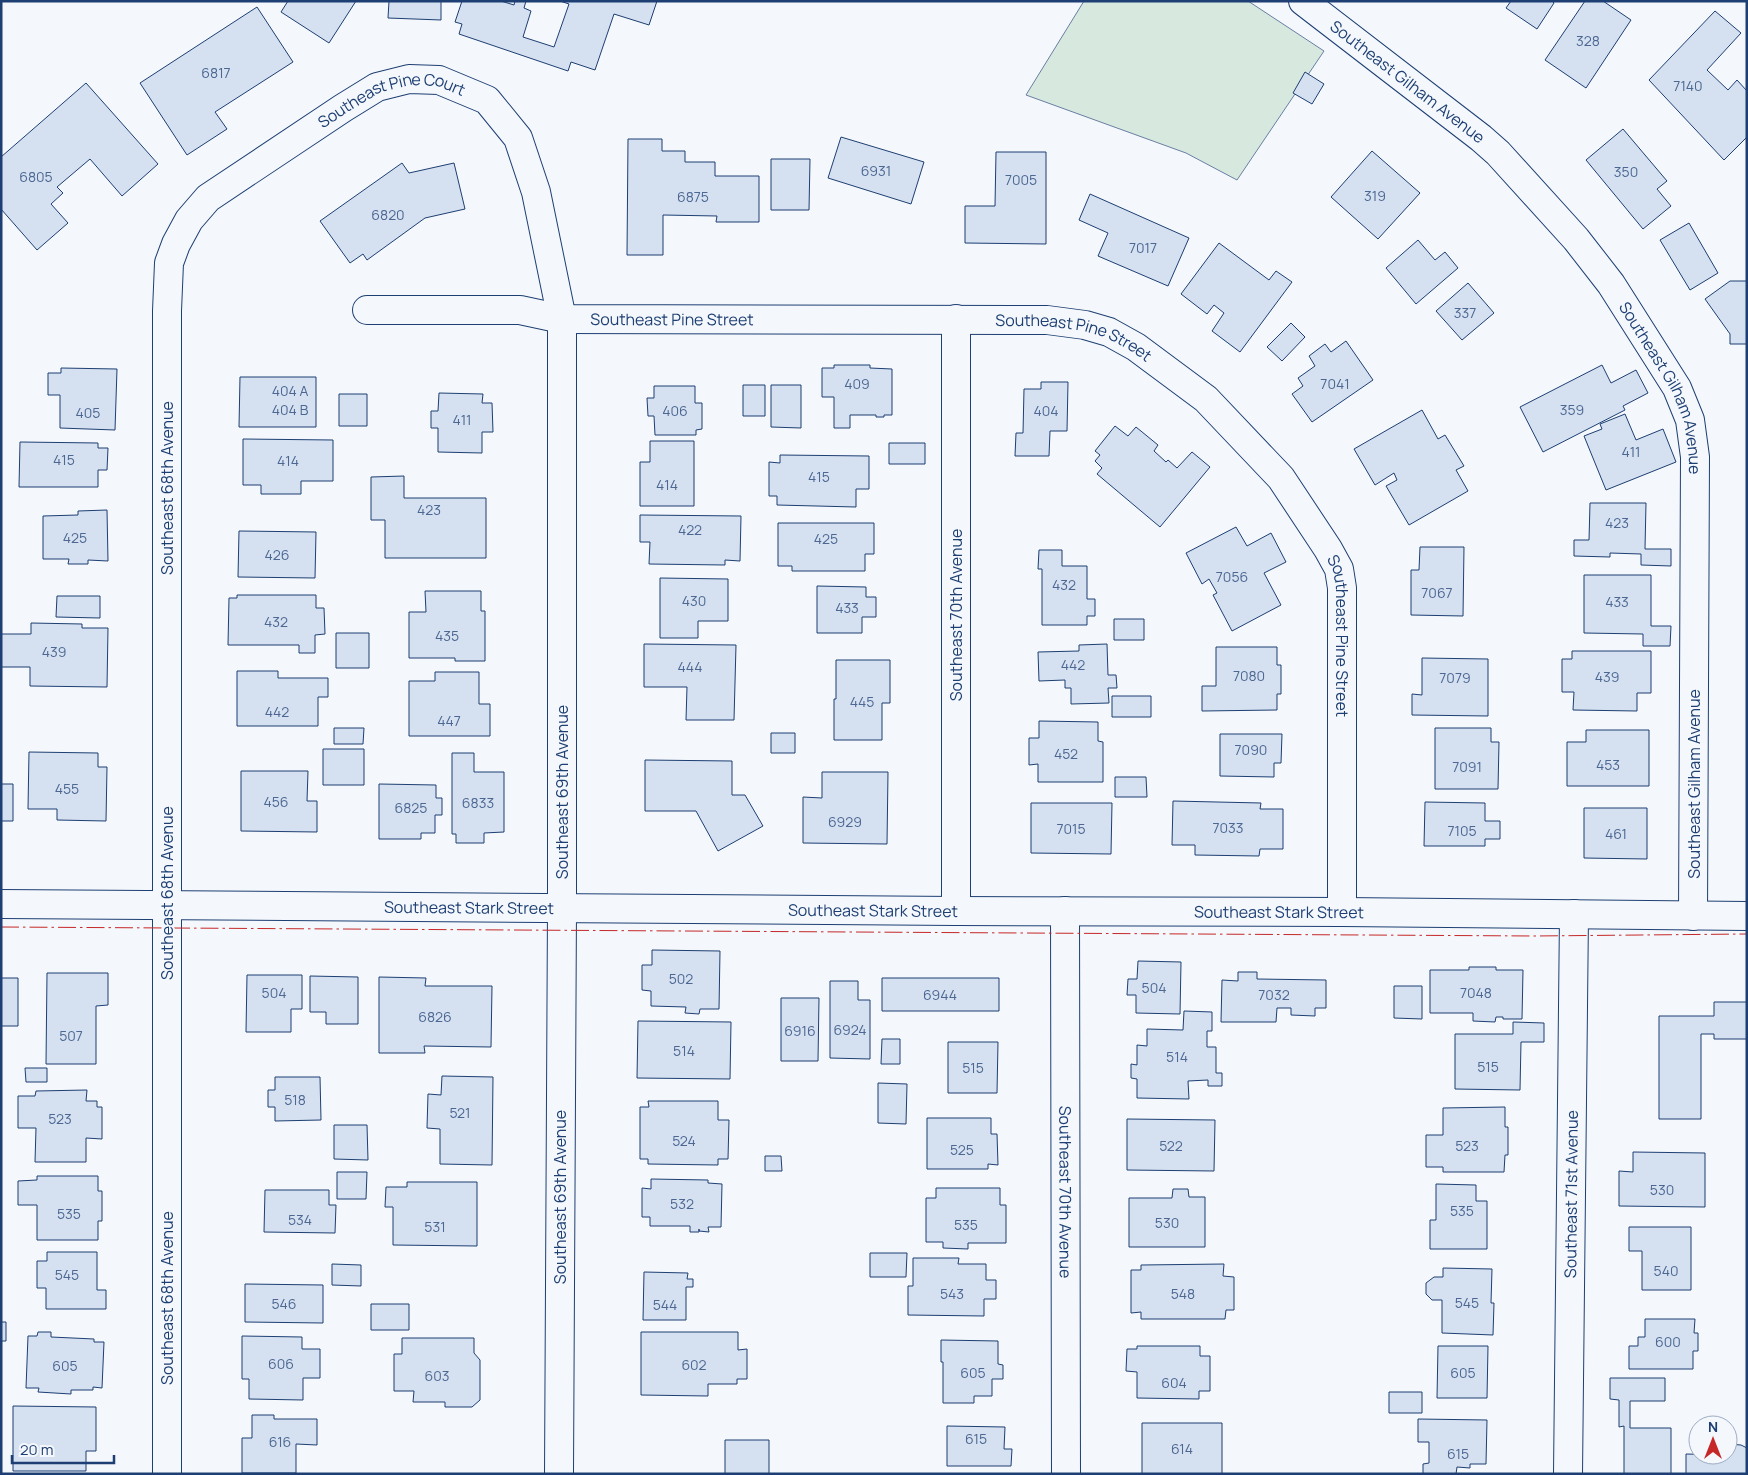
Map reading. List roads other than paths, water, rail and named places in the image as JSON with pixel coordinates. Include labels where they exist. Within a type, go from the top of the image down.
[{"type":"street","name":"Southeast Gilham Avenue","points":[[1303,1],[1425,93],[1498,153],[1576,239],[1611,284],[1665,368],[1685,406],[1690,420],[1695,457],[1693,916]]},
{"type":"street","name":"Southeast Pine Court","points":[[168,312],[169,263],[176,244],[189,220],[208,198],[377,87],[409,79],[439,80],[487,100],[518,138],[536,192],[562,319]]},
{"type":"street","name":"Southeast Pine Street","points":[[368,310],[520,310],[562,319],[1047,320],[1085,325],[1109,332],[1136,347],[1206,400],[1281,478],[1328,549],[1338,569],[1342,588],[1342,912]]},
{"type":"street","name":"Southeast 68th Avenue","points":[[167,1474],[168,312]]},
{"type":"street","name":"Southeast 69th Avenue","points":[[559,1474],[562,908],[562,319]]},
{"type":"street","name":"Southeast 70th Avenue","points":[[956,319],[956,911]]},
{"type":"street","name":"Southeast Stark Street","points":[[1,904],[1747,916]]},
{"type":"street","name":"Southeast 70th Avenue","points":[[1065,911],[1066,1474]]},
{"type":"street","name":"Southeast 71st Avenue","points":[[1568,1474],[1574,914]]}]
